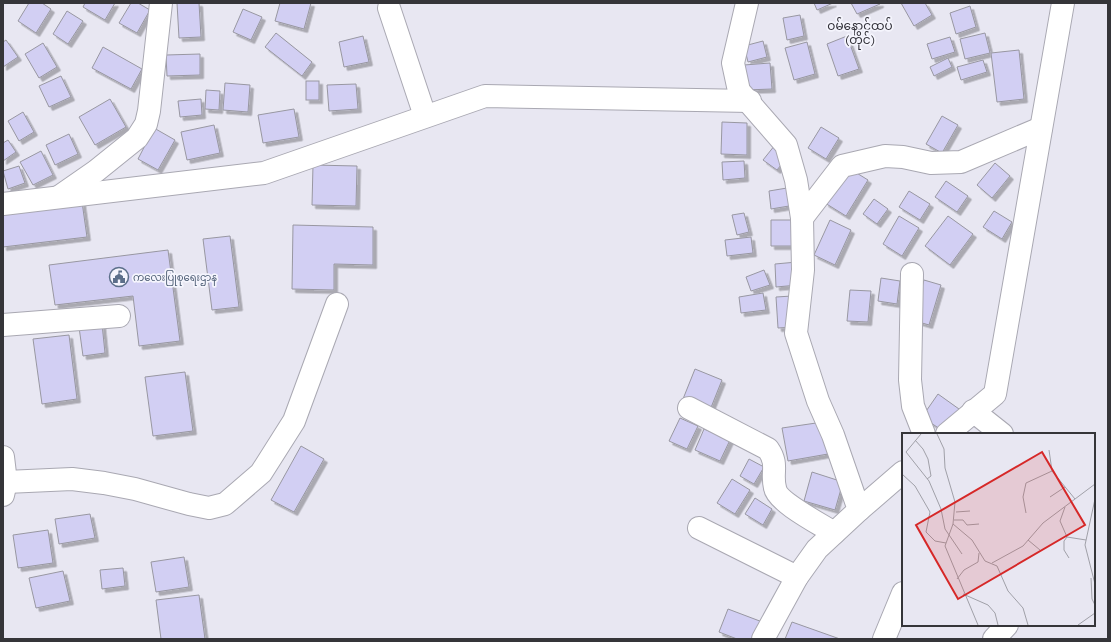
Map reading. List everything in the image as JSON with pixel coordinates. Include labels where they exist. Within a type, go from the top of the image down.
[{"type":"street","points":[[58,198],[96,171],[137,138],[146,124],[153,80],[161,3]]},
{"type":"street","points":[[747,3],[733,63],[739,91],[750,101],[786,145],[796,180],[802,218],[803,270],[796,333],[818,401],[833,435],[859,510]]},
{"type":"street","points":[[948,433],[995,394],[1041,128],[1059,7]]},
{"type":"street","points":[[389,8],[424,116]]},
{"type":"street","points":[[3,204],[264,173],[485,96],[750,101]]},
{"type":"street","points":[[802,218],[842,166],[885,156],[903,157],[931,163],[961,162],[1041,128]]},
{"type":"street","points":[[912,274],[910,380],[913,406],[924,433]]},
{"type":"street","points":[[3,457],[5,488],[72,479],[135,489],[208,508],[225,504],[262,473],[294,421],[337,304]]},
{"type":"street","points":[[3,325],[119,316]]},
{"type":"street","points":[[688,408],[768,450],[774,458],[775,489],[781,498],[834,533]]},
{"type":"street","points":[[974,411],[1001,433]]},
{"type":"street","points":[[763,639],[797,577],[817,549],[902,473]]},
{"type":"street","points":[[699,528],[797,577]]},
{"type":"street","points":[[884,639],[902,595]]},
{"type":"street","points":[[994,639],[1006,626]]},
{"type":"building","points":[[29,3],[42,3],[51,9],[36,33],[18,21]]},
{"type":"building","points":[[85,3],[115,3],[105,20],[83,7]]},
{"type":"building","points":[[131,3],[138,3],[150,10],[137,33],[119,23]]},
{"type":"building","points":[[177,3],[199,3],[201,37],[179,38]]},
{"type":"building","points":[[280,3],[311,3],[304,29],[275,21]]},
{"type":"building","points":[[814,3],[833,3],[817,10]]},
{"type":"building","points":[[851,3],[880,3],[880,4],[857,14]]},
{"type":"building","points":[[901,3],[925,3],[932,15],[914,26]]},
{"type":"building","points":[[970,6],[976,27],[956,34],[950,13]]},
{"type":"building","points":[[243,9],[262,17],[251,40],[233,32]]},
{"type":"building","points":[[67,11],[83,21],[68,44],[53,34]]},
{"type":"building","points":[[800,15],[804,36],[787,40],[783,18]]},
{"type":"building","points":[[276,33],[312,62],[302,76],[265,47]]},
{"type":"building","points":[[985,33],[990,53],[965,59],[960,39]]},
{"type":"building","points":[[363,36],[369,62],[344,67],[339,42]]},
{"type":"building","points":[[847,36],[859,69],[838,76],[827,44]]},
{"type":"building","points":[[950,37],[955,52],[932,59],[927,44]]},
{"type":"building","points":[[6,40],[18,57],[3,67],[3,42]]},
{"type":"building","points":[[763,41],[767,57],[748,62],[744,46]]},
{"type":"building","points":[[807,42],[815,74],[794,80],[785,48]]},
{"type":"building","points":[[43,43],[57,67],[39,78],[25,54]]},
{"type":"building","points":[[103,47],[142,69],[131,89],[92,68]]},
{"type":"building","points":[[1019,50],[1024,99],[997,102],[991,53]]},
{"type":"building","points":[[200,54],[200,75],[167,76],[166,55]]},
{"type":"building","points":[[948,58],[952,67],[934,76],[930,67]]},
{"type":"building","points":[[983,60],[987,72],[961,80],[957,67]]},
{"type":"building","points":[[770,63],[772,89],[746,90],[744,65]]},
{"type":"building","points":[[61,76],[71,97],[49,107],[39,86]]},
{"type":"building","points":[[306,81],[319,81],[319,100],[306,100]]},
{"type":"building","points":[[225,83],[250,85],[248,112],[223,110]]},
{"type":"building","points":[[356,84],[358,109],[329,111],[327,85]]},
{"type":"building","points":[[206,90],[220,91],[219,110],[205,109]]},
{"type":"building","points":[[110,99],[126,127],[95,145],[79,117]]},
{"type":"building","points":[[201,99],[202,115],[180,117],[178,101]]},
{"type":"building","points":[[294,109],[299,137],[263,143],[258,115]]},
{"type":"building","points":[[23,112],[34,132],[19,141],[8,121]]},
{"type":"building","points":[[942,116],[958,125],[942,153],[926,144]]},
{"type":"building","points":[[722,122],[747,123],[747,155],[721,154]]},
{"type":"building","points":[[214,125],[220,153],[187,160],[181,132]]},
{"type":"building","points":[[821,127],[839,138],[826,159],[808,148]]},
{"type":"building","points":[[154,128],[175,140],[158,170],[138,159]]},
{"type":"building","points":[[69,134],[78,154],[55,165],[46,145]]},
{"type":"building","points":[[8,140],[16,152],[3,161],[3,143]]},
{"type":"building","points":[[775,145],[789,155],[777,170],[763,160]]},
{"type":"building","points":[[41,151],[53,175],[33,185],[20,162]]},
{"type":"building","points":[[744,161],[745,178],[723,180],[722,162]]},
{"type":"building","points":[[995,163],[1010,176],[992,198],[977,185]]},
{"type":"building","points":[[313,165],[357,166],[356,206],[312,205]]},
{"type":"building","points":[[19,166],[25,183],[8,189],[3,171]]},
{"type":"building","points":[[847,167],[868,180],[846,216],[825,203]]},
{"type":"building","points":[[946,181],[968,196],[957,212],[935,197]]},
{"type":"building","points":[[787,188],[789,206],[771,209],[769,191]]},
{"type":"building","points":[[909,191],[930,204],[920,220],[899,207]]},
{"type":"building","points":[[874,199],[888,209],[877,224],[863,214]]},
{"type":"building","points":[[82,202],[87,237],[3,247],[3,212]]},
{"type":"building","points":[[994,211],[1012,222],[1002,239],[983,227]]},
{"type":"building","points":[[744,213],[749,232],[737,235],[732,215]]},
{"type":"building","points":[[899,216],[919,228],[902,256],[883,244]]},
{"type":"building","points":[[948,216],[973,234],[950,265],[925,246]]},
{"type":"building","points":[[771,220],[792,220],[793,246],[771,246]]},
{"type":"building","points":[[830,220],[851,230],[835,265],[814,255]]},
{"type":"building","points":[[293,225],[373,227],[373,265],[334,264],[334,290],[292,289]]},
{"type":"building","points":[[230,236],[239,307],[212,310],[203,239]]},
{"type":"building","points":[[751,237],[753,253],[727,256],[725,240]]},
{"type":"building","points":[[168,250],[180,341],[139,346],[133,296],[55,305],[49,265]]},
{"type":"building","points":[[797,262],[798,285],[776,287],[775,264]]},
{"type":"building","points":[[764,270],[770,285],[751,291],[746,277]]},
{"type":"building","points":[[881,278],[900,281],[897,304],[878,301]]},
{"type":"building","points":[[924,280],[941,285],[929,325],[912,320]]},
{"type":"building","points":[[850,290],[871,291],[868,322],[847,321]]},
{"type":"building","points":[[763,293],[766,310],[741,313],[739,297]]},
{"type":"building","points":[[792,296],[794,327],[778,328],[776,297]]},
{"type":"building","points":[[102,324],[105,353],[83,356],[79,327]]},
{"type":"building","points":[[69,335],[77,399],[42,404],[33,339]]},
{"type":"building","points":[[695,369],[722,380],[710,410],[683,399]]},
{"type":"building","points":[[185,372],[193,431],[153,436],[145,377]]},
{"type":"building","points":[[938,394],[959,409],[943,431],[922,417]]},
{"type":"building","points":[[680,418],[698,426],[687,449],[669,441]]},
{"type":"building","points":[[823,422],[828,454],[788,461],[782,428]]},
{"type":"building","points":[[704,429],[730,440],[720,461],[695,450]]},
{"type":"building","points":[[301,446],[324,459],[294,512],[271,500]]},
{"type":"building","points":[[749,459],[764,467],[754,484],[740,476]]},
{"type":"building","points":[[812,472],[843,482],[835,510],[804,501]]},
{"type":"building","points":[[732,479],[750,490],[735,514],[717,503]]},
{"type":"building","points":[[755,498],[772,509],[763,525],[745,514]]},
{"type":"building","points":[[90,514],[95,538],[59,544],[55,519]]},
{"type":"building","points":[[48,530],[53,563],[18,568],[13,535]]},
{"type":"building","points":[[184,557],[189,587],[156,592],[151,562]]},
{"type":"building","points":[[123,568],[125,586],[102,589],[100,570]]},
{"type":"building","points":[[63,571],[70,601],[36,608],[29,578]]},
{"type":"building","points":[[199,595],[205,639],[161,639],[156,600]]},
{"type":"building","points":[[728,609],[765,623],[759,639],[737,639],[719,632]]},
{"type":"building","points":[[792,622],[840,639],[785,639]]},
{"type":"place","name":"ကလေးပြုစုရေးဌာန","points":[[119,277]]},
{"type":"district","name":"ဝမ်နောင်ထပ် (တိုင်)","points":[[860,33]]}]
